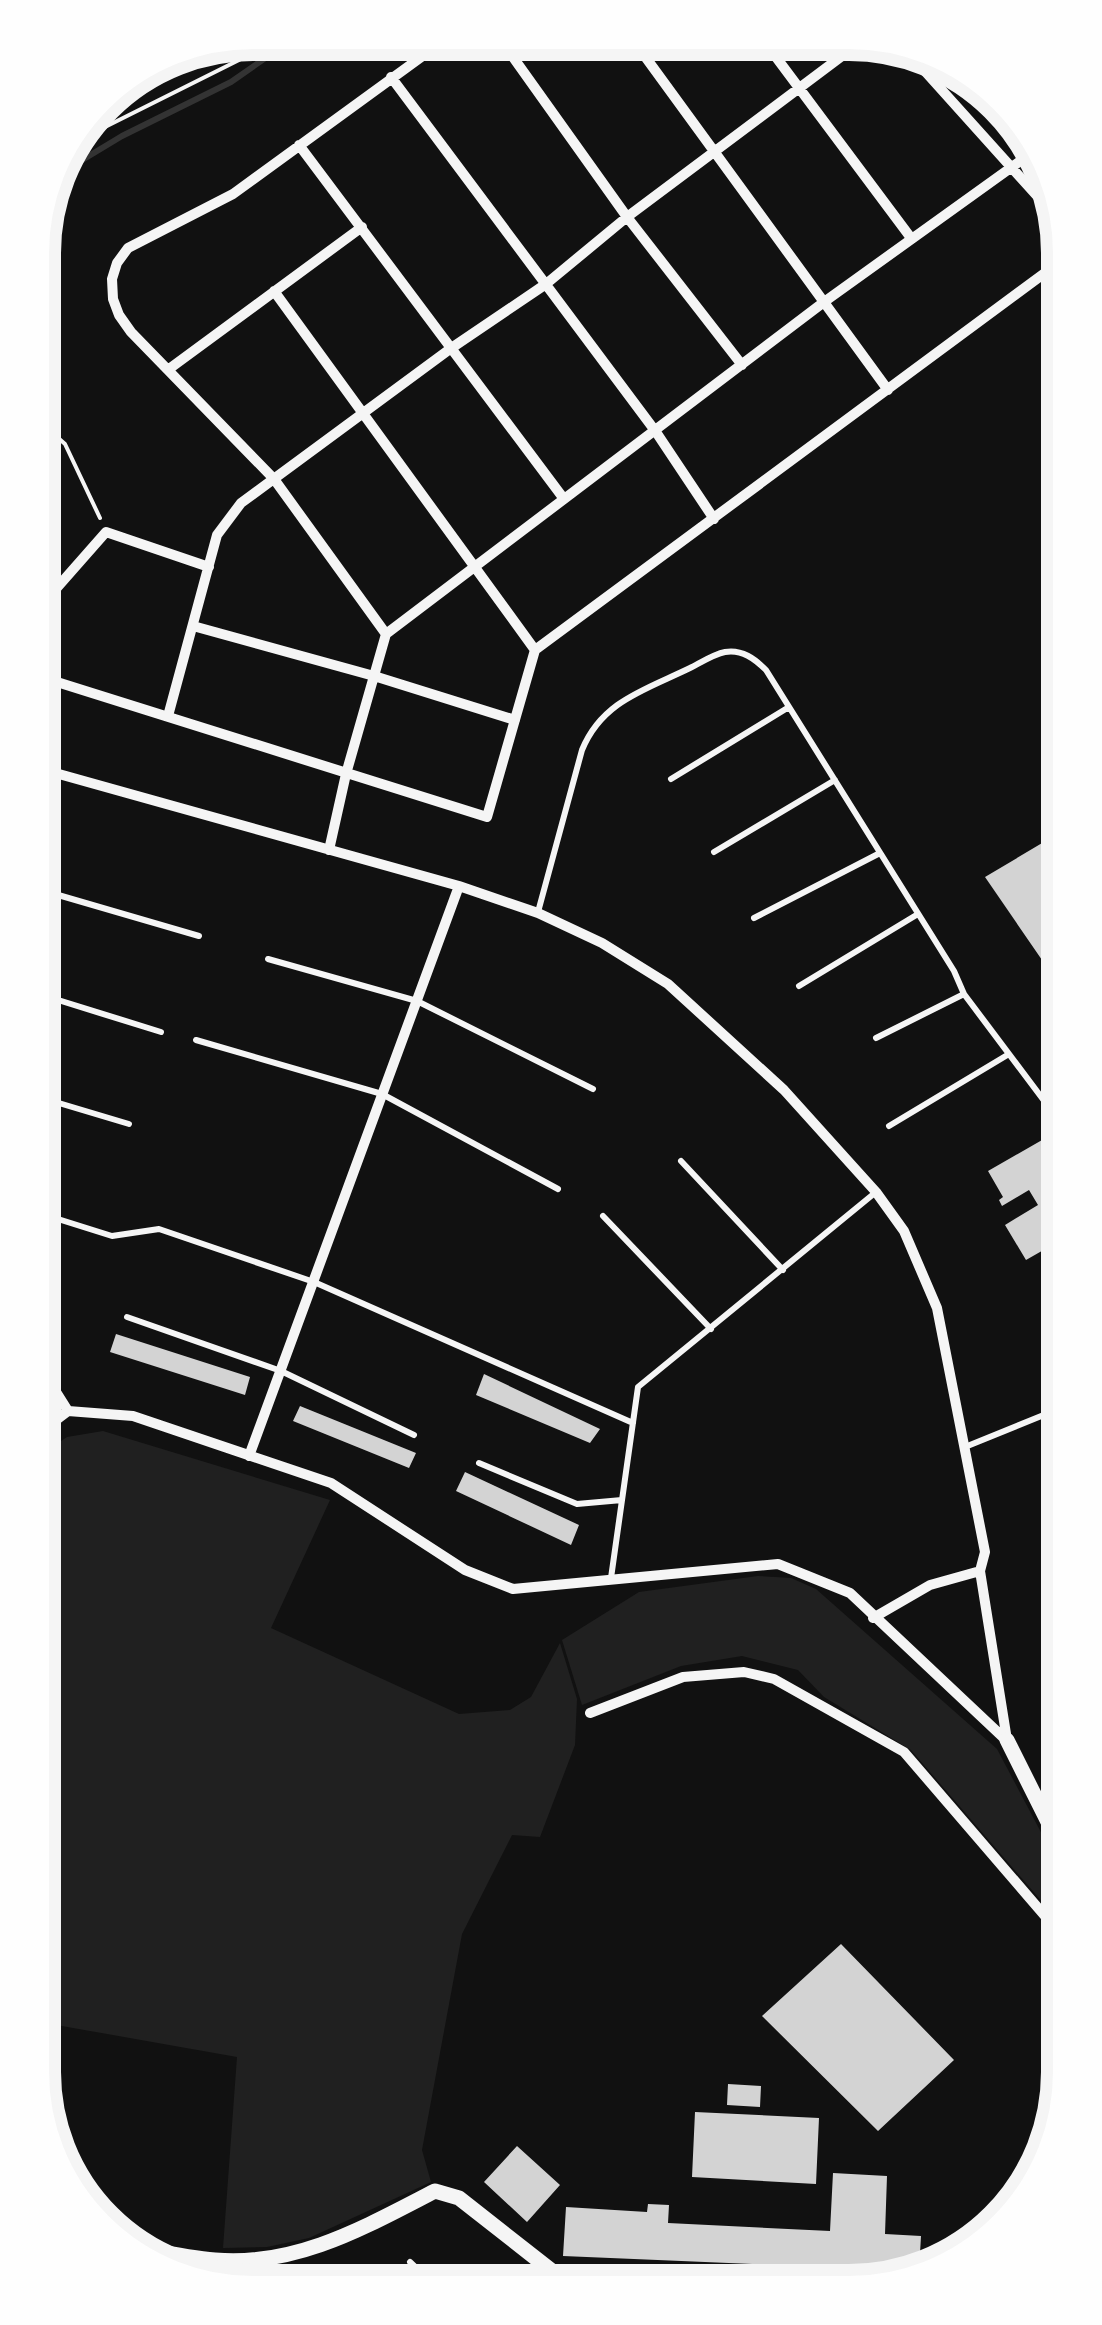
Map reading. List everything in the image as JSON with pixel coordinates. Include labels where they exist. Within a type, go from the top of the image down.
[{"type":"street","points":[[386,634],[274,479],[130,332],[113,299],[112,280],[128,248],[233,194],[423,55]]},
{"type":"street","points":[[511,55],[627,217],[742,365]]},
{"type":"street","points":[[644,55],[888,390]]},
{"type":"street","points":[[775,55],[911,238]]},
{"type":"street","points":[[168,716],[217,535],[228,517],[450,349],[546,284],[627,217],[844,55]]},
{"type":"street","points":[[925,71],[1038,196]]},
{"type":"street","points":[[391,77],[656,432],[714,519]]},
{"type":"street","points":[[299,145],[564,499]]},
{"type":"street","points":[[329,850],[386,634],[824,302],[1022,158]]},
{"type":"street","points":[[169,369],[362,227]]},
{"type":"street","points":[[55,681],[486,817],[534,650],[1047,271]]},
{"type":"street","points":[[274,291],[534,650]]},
{"type":"street","points":[[55,590],[106,532],[209,567]]},
{"type":"street","points":[[193,626],[514,720]]},
{"type":"street","points":[[55,774],[459,886],[538,914],[602,943],[668,984],[784,1090],[876,1192],[904,1231],[937,1308],[986,1552],[980,1572],[1007,1740],[1047,1820]]},
{"type":"street","points":[[249,1456],[459,886]]},
{"type":"street","points":[[55,1395],[68,1410]]},
{"type":"street","points":[[55,1420],[68,1410],[133,1416],[330,1483],[465,1570],[513,1590],[778,1564],[850,1593],[1007,1740]]},
{"type":"street","points":[[873,1618],[930,1585],[980,1572]]},
{"type":"street","points":[[590,1712],[683,1677],[744,1672],[774,1679],[904,1752],[1047,1917]]},
{"type":"street","points":[[176,2254],[216,2261],[264,2259],[335,2242],[434,2191],[459,2198],[548,2270]]},
{"type":"lane","points":[[538,914],[591,728],[630,697],[724,652],[752,656],[766,670],[835,780],[954,971],[964,994],[1047,1104]]},
{"type":"lane","points":[[671,779],[789,707]]},
{"type":"lane","points":[[714,852],[835,780]]},
{"type":"lane","points":[[754,918],[880,853]]},
{"type":"lane","points":[[55,894],[199,936]]},
{"type":"lane","points":[[799,986],[918,914]]},
{"type":"lane","points":[[268,959],[417,1001],[593,1089]]},
{"type":"lane","points":[[876,1038],[964,994]]},
{"type":"lane","points":[[55,999],[161,1032]]},
{"type":"lane","points":[[196,1040],[382,1094],[558,1189]]},
{"type":"lane","points":[[889,1126],[1010,1054]]},
{"type":"lane","points":[[55,1102],[129,1124]]},
{"type":"lane","points":[[681,1161],[783,1270]]},
{"type":"lane","points":[[611,1578],[638,1387],[876,1192]]},
{"type":"lane","points":[[603,1216],[711,1330]]},
{"type":"lane","points":[[55,1218],[112,1236],[159,1229],[314,1282],[633,1422]]},
{"type":"lane","points":[[127,1317],[281,1371],[414,1435]]},
{"type":"lane","points":[[965,1448],[1047,1414]]},
{"type":"lane","points":[[479,1463],[577,1504],[622,1500]]},
{"type":"lane","points":[[410,2262],[418,2270]]},
{"type":"path","points":[[99,130],[243,55]]},
{"type":"path","points":[[55,436],[64,444],[106,532]]},
{"type":"shaded area","points":[[103,1431],[330,1500],[271,1628],[459,1714],[510,1710],[531,1697],[560,1643],[577,1699],[575,1745],[540,1837],[512,1835],[462,1934],[422,2150],[431,2182],[309,2238],[267,2247],[223,2248],[237,2057],[55,2025],[55,1445],[67,1437]]},
{"type":"shaded area","points":[[758,1576],[791,1578],[816,1589],[997,1749],[1047,1844],[1047,1907],[911,1750],[824,1697],[798,1670],[742,1656],[681,1666],[582,1705],[562,1640],[639,1592]]},
{"type":"building","points":[[1047,840],[1047,967],[985,877]]},
{"type":"building","points":[[1047,1137],[1047,1248],[1026,1260],[1005,1225],[1038,1205],[1029,1190],[1002,1206],[999,1200],[1003,1197],[988,1171]]},
{"type":"building","points":[[116,1334],[250,1377],[245,1395],[110,1352]]},
{"type":"building","points":[[484,1374],[600,1429],[590,1443],[476,1395]]},
{"type":"building","points":[[300,1406],[416,1453],[409,1468],[293,1421]]},
{"type":"building","points":[[465,1472],[579,1525],[571,1545],[456,1491]]},
{"type":"building","points":[[841,1944],[954,2060],[878,2131],[762,2016]]},
{"type":"building","points":[[728,2084],[761,2086],[760,2107],[727,2105]]},
{"type":"building","points":[[695,2112],[819,2118],[816,2184],[692,2177]]},
{"type":"building","points":[[517,2146],[560,2185],[527,2222],[484,2182]]},
{"type":"building","points":[[833,2173],[887,2176],[885,2234],[921,2236],[920,2256],[865,2269],[563,2256],[566,2207],[647,2212],[648,2204],[669,2205],[668,2223],[830,2231]]},
{"type":"waterway","points":[[76,163],[122,136],[231,82],[270,55]]}]
